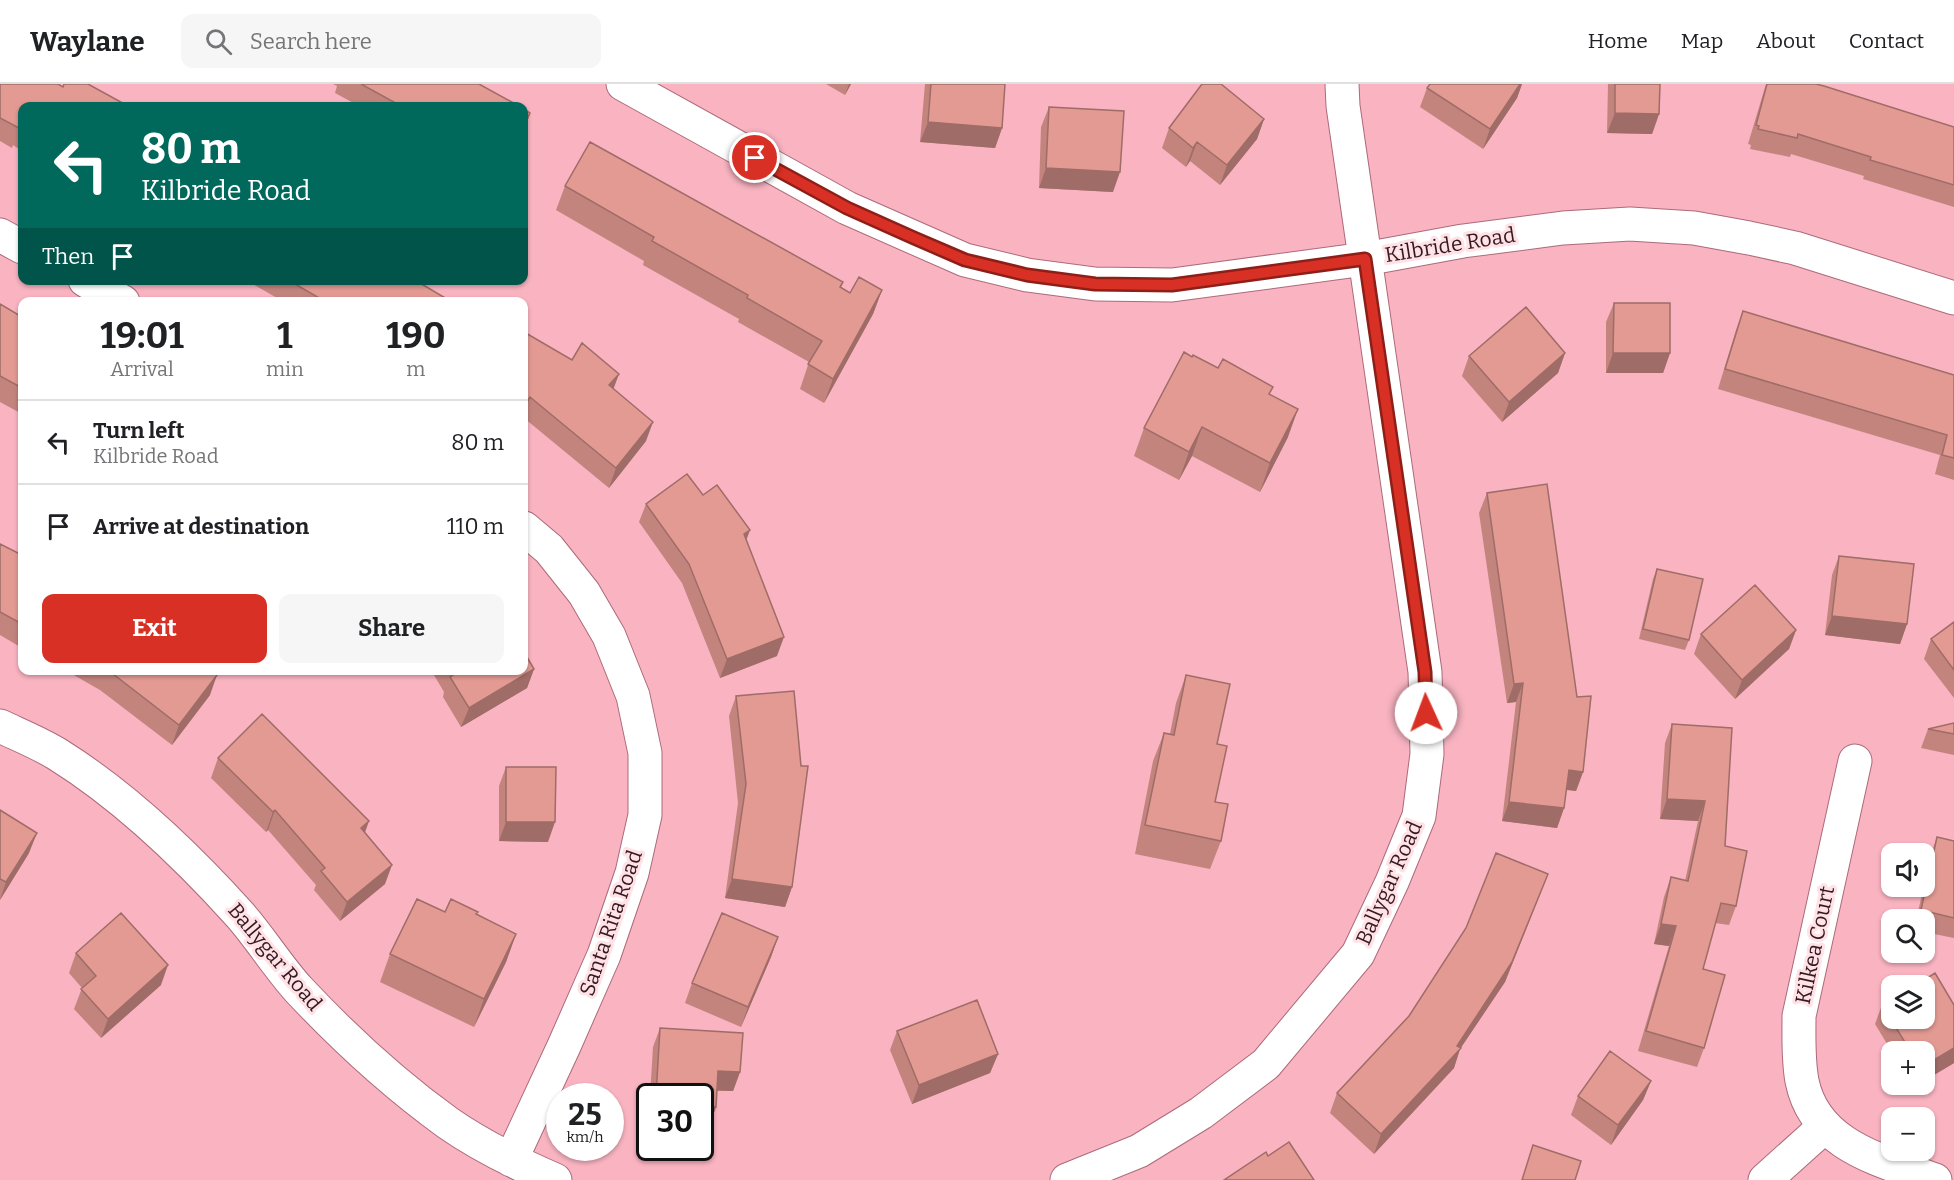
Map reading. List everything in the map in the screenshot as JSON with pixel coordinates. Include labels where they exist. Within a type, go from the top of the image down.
[{"type":"street","name":"Kilbride Road","points":[[624,84],[847,208],[965,260],[1027,275],[1095,284],[1172,285],[1365,259],[1463,241],[1563,228],[1630,224],[1694,228],[1795,248],[1954,298]]},
{"type":"street","name":"Ballygar Road","points":[[1067,1180],[1139,1151],[1201,1113],[1266,1064],[1358,954],[1392,882],[1419,816],[1427,754],[1425,672],[1343,106],[1342,84]]},
{"type":"street","points":[[0,235],[18,245]]},
{"type":"street","points":[[94,285],[114,297]]},
{"type":"street","name":"Santa Rita Road","points":[[511,1160],[604,955],[632,873],[645,815],[645,753],[633,696],[609,636],[584,593],[549,549],[528,531]]},
{"type":"street","name":"Ballygar Road","points":[[0,726],[56,753],[116,795],[175,847],[242,916],[298,988],[341,1033],[403,1088],[449,1124],[511,1160],[555,1180]]},
{"type":"street","name":"Kilkea Court","points":[[1855,760],[1799,1016],[1802,1081],[1810,1105],[1824,1127],[1837,1138],[1862,1153],[1935,1180]]},
{"type":"street","points":[[1765,1180],[1824,1127]]},
{"type":"building","points":[[0,84],[58,84],[63,87],[64,84],[88,84],[121,102],[18,102],[18,127],[0,118]]},
{"type":"building","points":[[361,84],[479,84],[512,102],[394,102]]},
{"type":"building","points":[[931,84],[1005,84],[1002,128],[928,122]]},
{"type":"building","points":[[1202,84],[1221,84],[1264,119],[1227,165],[1197,142],[1193,148],[1169,128]]},
{"type":"building","points":[[1430,84],[1520,84],[1490,129],[1427,88]]},
{"type":"building","points":[[1615,84],[1660,84],[1659,114],[1615,113]]},
{"type":"building","points":[[1767,84],[1816,84],[1954,127],[1954,185],[1870,160],[1871,157],[1798,134],[1797,138],[1758,129],[1759,126],[1756,125]]},
{"type":"building","points":[[1049,107],[1124,111],[1120,172],[1046,168]]},
{"type":"building","points":[[590,142],[843,282],[840,287],[850,293],[859,277],[882,290],[833,379],[808,364],[822,341],[747,298],[748,295],[652,241],[654,237],[565,186]]},
{"type":"building","points":[[297,285],[423,285],[444,297],[317,297]]},
{"type":"building","points":[[1614,303],[1670,303],[1670,353],[1613,353]]},
{"type":"building","points":[[0,304],[18,315],[18,386],[0,376]]},
{"type":"building","points":[[1526,307],[1565,353],[1509,402],[1469,356]]},
{"type":"building","points":[[1743,311],[1954,375],[1954,458],[1942,455],[1947,435],[1725,369]]},
{"type":"building","points":[[528,334],[572,360],[582,343],[619,374],[609,385],[653,422],[616,468],[530,397],[528,400]]},
{"type":"building","points":[[1184,352],[1218,368],[1223,359],[1273,387],[1269,394],[1298,409],[1270,463],[1202,427],[1189,452],[1144,428]]},
{"type":"building","points":[[687,474],[703,495],[717,485],[750,530],[744,534],[784,637],[727,659],[689,564],[646,504]]},
{"type":"building","points":[[1547,484],[1577,697],[1591,696],[1583,772],[1569,770],[1564,808],[1509,802],[1523,683],[1514,684],[1487,493]]},
{"type":"building","points":[[0,544],[18,553],[18,622],[0,612]]},
{"type":"building","points":[[1839,556],[1914,564],[1907,624],[1832,616]]},
{"type":"building","points":[[1657,569],[1703,579],[1689,640],[1643,629]]},
{"type":"building","points":[[1755,585],[1796,630],[1742,680],[1701,634]]},
{"type":"building","points":[[1954,622],[1954,670],[1931,639]]},
{"type":"building","points":[[528,659],[534,669],[528,673]]},
{"type":"building","points":[[114,675],[217,675],[179,725]]},
{"type":"building","points":[[453,675],[524,675],[469,708],[450,677]]},
{"type":"building","points":[[1186,675],[1230,684],[1217,744],[1227,746],[1215,802],[1228,804],[1221,841],[1145,825],[1164,733],[1174,735]]},
{"type":"building","points":[[794,691],[801,766],[808,766],[792,887],[732,879],[746,784],[736,696]]},
{"type":"building","points":[[262,714],[369,821],[361,828],[392,865],[347,902],[321,871],[325,868],[275,810],[273,812],[218,758]]},
{"type":"building","points":[[1954,723],[1954,734],[1928,729]]},
{"type":"building","points":[[1672,724],[1732,728],[1725,846],[1747,851],[1736,906],[1721,903],[1703,969],[1725,975],[1704,1048],[1646,1031],[1676,926],[1661,924],[1671,877],[1688,881],[1705,801],[1667,799]]},
{"type":"building","points":[[506,767],[556,767],[555,822],[506,822]]},
{"type":"building","points":[[0,810],[37,833],[6,882],[0,879]]},
{"type":"building","points":[[1937,837],[1954,841],[1954,918],[1935,913],[1935,909],[1921,909],[1924,897],[1935,897]]},
{"type":"building","points":[[1496,853],[1548,874],[1512,962],[1457,1046],[1461,1048],[1381,1134],[1337,1093],[1409,1016],[1466,928]]},
{"type":"building","points":[[417,899],[445,912],[451,899],[516,934],[484,999],[390,954]]},
{"type":"building","points":[[121,913],[168,965],[108,1019],[81,989],[96,976],[76,953]]},
{"type":"building","points":[[722,913],[778,937],[748,1007],[692,983]]},
{"type":"building","points":[[1935,973],[1954,1005],[1954,1048],[1935,1059],[1935,1041],[1904,1041],[1897,1029],[1935,1029],[1935,975],[1932,975]]},
{"type":"building","points":[[977,1000],[998,1054],[919,1085],[897,1031]]},
{"type":"building","points":[[660,1028],[743,1033],[740,1072],[718,1071],[716,1107],[714,1107],[714,1083],[657,1083]]},
{"type":"building","points":[[1610,1051],[1651,1081],[1618,1125],[1578,1096]]},
{"type":"building","points":[[1289,1142],[1314,1180],[1224,1180],[1266,1152],[1268,1156]]},
{"type":"building","points":[[1533,1145],[1581,1161],[1575,1180],[1522,1180]]},
{"type":"route","points":[[755,158],[847,208],[965,260],[1027,275],[1095,284],[1172,285],[1365,259],[1425,672],[1426,713]]}]
